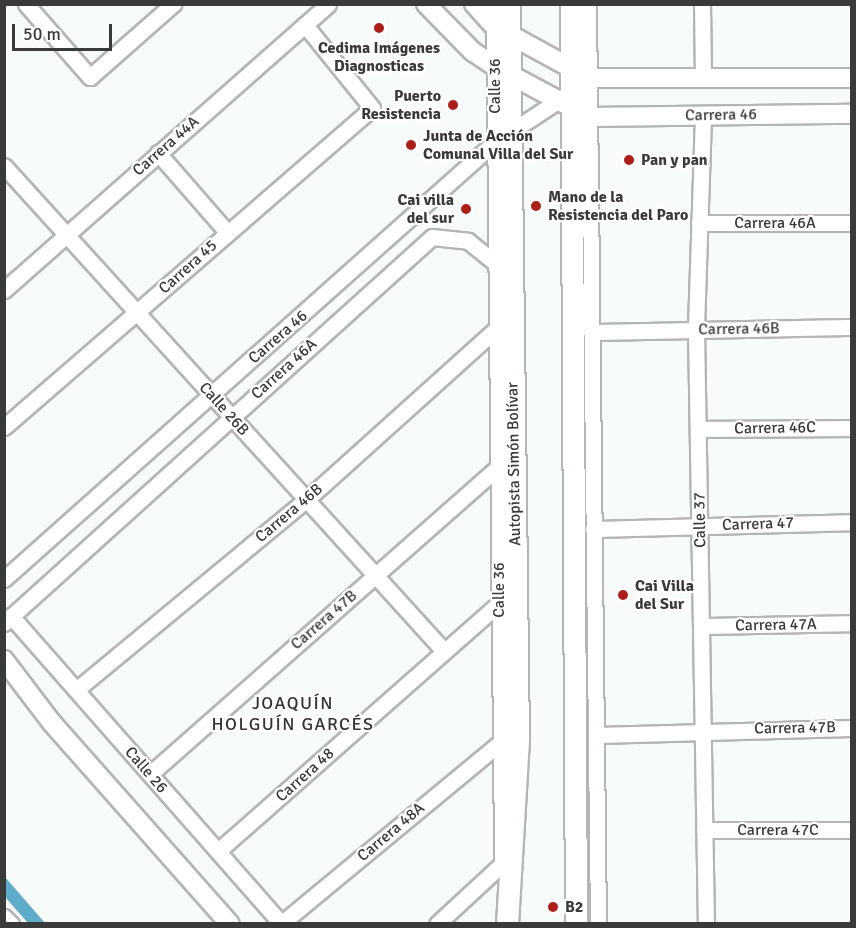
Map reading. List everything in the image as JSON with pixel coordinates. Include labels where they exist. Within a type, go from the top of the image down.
[{"type":"highway","name":"Autopista Simón Bolívar","points":[[507,924],[518,741],[505,397],[502,31],[509,4]]},
{"type":"highway","points":[[571,4],[581,256],[576,924]]},
{"type":"main road","points":[[426,4],[472,51],[502,71],[575,95],[703,80],[852,78]]},
{"type":"main road","points":[[474,4],[575,95]]},
{"type":"main road","name":"Carrera 46","points":[[575,95],[704,116],[852,114]]},
{"type":"main road","points":[[5,660],[52,723],[230,924]]},
{"type":"street","points":[[26,4],[90,77],[173,4]]},
{"type":"street","name":"Carrera 44A","points":[[4,290],[65,233],[328,4]]},
{"type":"street","points":[[494,4],[502,31]]},
{"type":"street","points":[[575,95],[588,4]]},
{"type":"street","points":[[702,4],[703,80]]},
{"type":"street","name":"Carrera 45","points":[[4,427],[372,108],[304,25]]},
{"type":"street","name":"Carrera 46","points":[[4,579],[503,137],[575,95]]},
{"type":"street","name":"Calle 37","points":[[704,116],[696,330],[706,924]]},
{"type":"street","name":"Calle 36","points":[[497,924],[502,864],[498,467],[505,397],[496,329],[495,263],[503,137]]},
{"type":"street","points":[[158,153],[227,232]]},
{"type":"street","name":"Calle 26B","points":[[4,166],[444,651]]},
{"type":"street","name":"Carrera 46A","points":[[699,223],[852,223]]},
{"type":"street","name":"Carrera 46A","points":[[8,619],[432,237],[468,241],[495,263]]},
{"type":"street","points":[[581,256],[591,332],[598,924]]},
{"type":"street","name":"Carrera 46B","points":[[591,332],[852,327]]},
{"type":"street","name":"Carrera 46B","points":[[76,690],[306,500],[496,329]]},
{"type":"street","name":"Carrera 46C","points":[[699,429],[852,428]]},
{"type":"street","name":"Carrera 47B","points":[[150,774],[498,467]]},
{"type":"street","name":"Carrera 47","points":[[593,529],[852,522]]},
{"type":"street","name":"Carrera 48","points":[[218,851],[499,603]]},
{"type":"street","name":"Calle 26","points":[[8,619],[76,690],[282,923]]},
{"type":"street","name":"Carrera 47A","points":[[701,626],[852,623]]},
{"type":"street","name":"Carrera 47B","points":[[596,735],[703,729],[852,728]]},
{"type":"street","name":"Carrera 48A","points":[[282,923],[501,742]]},
{"type":"street","name":"Carrera 47C","points":[[704,830],[852,830]]},
{"type":"street","points":[[437,924],[502,864]]},
{"type":"water","points":[[4,877],[45,923],[28,923],[5,897]]},
{"type":"place","name":"Cedima Imágenes Diagnosticas","points":[[379,28]]},
{"type":"place","name":"Puerto Resistencia","points":[[453,105]]},
{"type":"place","name":"Junta de Acción Comunal Villa del Sur","points":[[411,145]]},
{"type":"place","name":"Pan y pan","points":[[629,160]]},
{"type":"place","name":"Mano de la Resistencia del Paro","points":[[536,206]]},
{"type":"place","name":"Cai villa del sur","points":[[466,209]]},
{"type":"place","name":"Cai Villa del Sur","points":[[623,595]]},
{"type":"place","name":"B2","points":[[553,907]]},
{"type":"district","name":"JOAQUÍN HOLGUÍN GARCÉS","points":[[293,714]]}]
